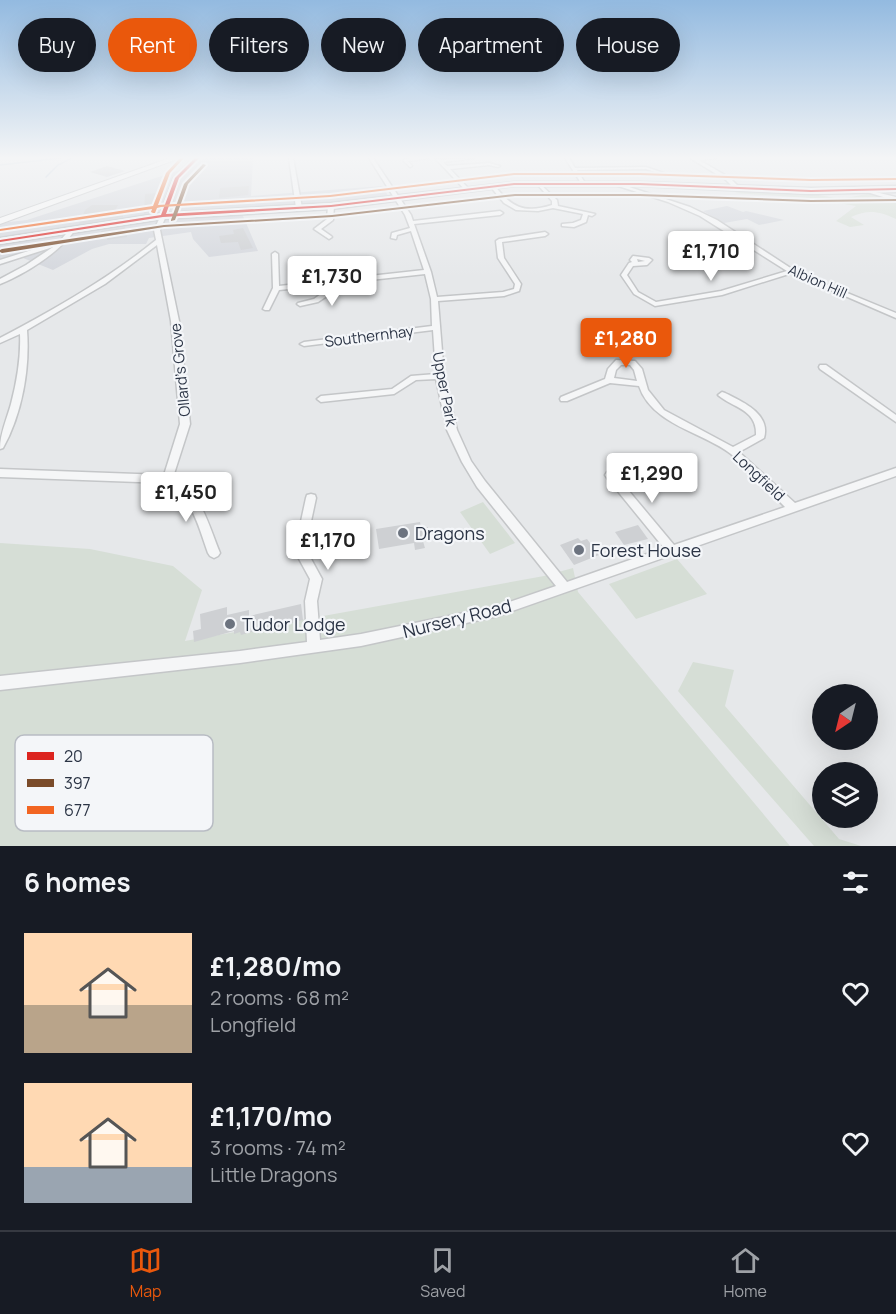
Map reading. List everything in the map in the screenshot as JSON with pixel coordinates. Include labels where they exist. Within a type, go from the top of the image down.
[{"type":"main road","points":[[0,241],[163,216],[331,206],[400,197]]},
{"type":"street","points":[[0,221],[66,197]]},
{"type":"street","points":[[0,341],[103,282],[139,258],[159,240],[157,230],[170,197]]},
{"type":"street","points":[[297,197],[299,208]]},
{"type":"street","points":[[502,197],[513,207],[530,209],[554,207],[589,214],[584,221],[574,225],[564,225]]},
{"type":"street","points":[[552,197],[555,201],[554,207]]},
{"type":"street","name":"Albion Hill","points":[[662,197],[724,226],[758,251],[793,271],[896,316]]},
{"type":"street","name":"Upper Park","points":[[396,198],[408,215],[428,272],[434,299],[440,376],[452,430],[467,462],[481,484],[565,588]]},
{"type":"street","points":[[329,237],[317,229],[330,220],[331,206]]},
{"type":"street","points":[[394,238],[396,232],[412,226],[501,213]]},
{"type":"street","points":[[0,282],[59,243],[72,230]]},
{"type":"street","points":[[434,299],[504,294],[517,290],[518,284],[501,258],[499,241],[545,234]]},
{"type":"street","points":[[20,238],[24,254]]},
{"type":"street","name":"Ollard's Grove","points":[[159,240],[175,321],[185,424],[168,479]]},
{"type":"street","points":[[0,262],[59,243]]},
{"type":"street","points":[[267,309],[276,288],[275,255]]},
{"type":"street","points":[[635,262],[624,275],[636,292],[655,304],[722,293],[793,271]]},
{"type":"street","points":[[276,288],[428,272]]},
{"type":"street","points":[[300,304],[322,299],[325,295],[321,283]]},
{"type":"street","name":"Southernhay","points":[[304,344],[313,346],[435,328]]},
{"type":"street","points":[[0,446],[12,420],[22,362],[23,329]]},
{"type":"street","name":"Longfield","points":[[564,399],[609,380],[616,364],[628,362],[638,369],[640,384],[654,405],[666,416],[714,439],[733,451],[793,508]]},
{"type":"street","points":[[823,367],[896,418]]},
{"type":"street","points":[[321,399],[394,391],[414,378],[440,376]]},
{"type":"street","points":[[609,380],[640,384]]},
{"type":"street","points":[[722,395],[748,408],[761,425],[761,436],[733,451]]},
{"type":"street","name":"Nursery Road","points":[[0,683],[240,657],[361,640],[488,613],[896,472]]},
{"type":"street","points":[[0,474],[168,479],[178,482],[194,505],[214,553]]},
{"type":"street","points":[[610,475],[672,550]]},
{"type":"street","points":[[311,498],[302,540],[304,557],[316,579],[311,601],[314,646]]},
{"type":"shaded area","points":[[96,197],[385,197],[333,204],[240,209],[258,251],[209,257],[193,239],[191,232],[149,238],[146,244],[109,244],[92,249],[53,270],[18,256],[0,261],[0,223],[27,220]]},
{"type":"shaded area","points":[[801,197],[887,197],[896,200],[896,219],[884,214],[868,212],[851,217],[864,225],[850,227],[836,221],[856,206]]},
{"type":"shaded area","points":[[727,206],[743,212],[784,220],[759,225],[747,219],[724,223],[703,211]]},
{"type":"shaded area","points":[[483,502],[515,543],[490,554],[460,512]]},
{"type":"shaded area","points":[[0,543],[90,549],[173,566],[202,590],[185,641],[544,576],[573,568],[578,592],[790,846],[0,846]]},
{"type":"shaded area","points":[[677,559],[707,594],[636,619],[609,584]]},
{"type":"shaded area","points":[[693,662],[734,670],[725,706],[812,808],[812,828],[830,828],[839,839],[861,846],[814,846],[678,691]]},
{"type":"building","points":[[145,197],[160,197],[157,209],[144,214]]},
{"type":"building","points":[[92,205],[118,205],[114,213],[122,212],[123,217],[79,224],[85,210]]},
{"type":"building","points":[[125,227],[127,237],[107,240],[108,232],[101,233],[101,231]]},
{"type":"building","points":[[243,228],[253,248],[241,250],[238,242],[221,243],[219,236],[234,234],[233,230]]},
{"type":"building","name":"Dragons","points":[[420,522],[421,528],[428,527],[430,537],[422,538],[425,548],[415,550],[414,543],[379,549],[376,529]]},
{"type":"building","points":[[638,525],[648,539],[624,545],[615,532]]},
{"type":"building","name":"Forest House","points":[[578,538],[581,541],[587,539],[599,555],[574,565],[560,545]]},
{"type":"building","points":[[301,604],[303,620],[261,632],[261,629],[241,635],[240,632],[234,634],[234,631],[194,642],[193,631],[201,629],[200,614],[227,607],[227,615],[249,610],[249,616]]},
{"type":"transit line","name":"677","points":[[153,212],[159,197]]},
{"type":"transit line","name":"20","points":[[163,216],[170,197]]},
{"type":"transit line","name":"397","points":[[173,220],[181,197]]},
{"type":"transit line","name":"677","points":[[0,230],[161,206],[305,197]]},
{"type":"transit line","name":"20","points":[[0,241],[163,216],[331,206],[402,197]]},
{"type":"transit line","name":"397","points":[[2,251],[164,226],[332,216],[493,197]]},
{"type":"transit line","name":"397","points":[[711,197],[811,201],[896,200]]},
{"type":"place","name":"Dragons","points":[[403,533]]},
{"type":"place","name":"Forest House","points":[[579,550]]},
{"type":"place","name":"Tudor Lodge","points":[[230,624]]}]
